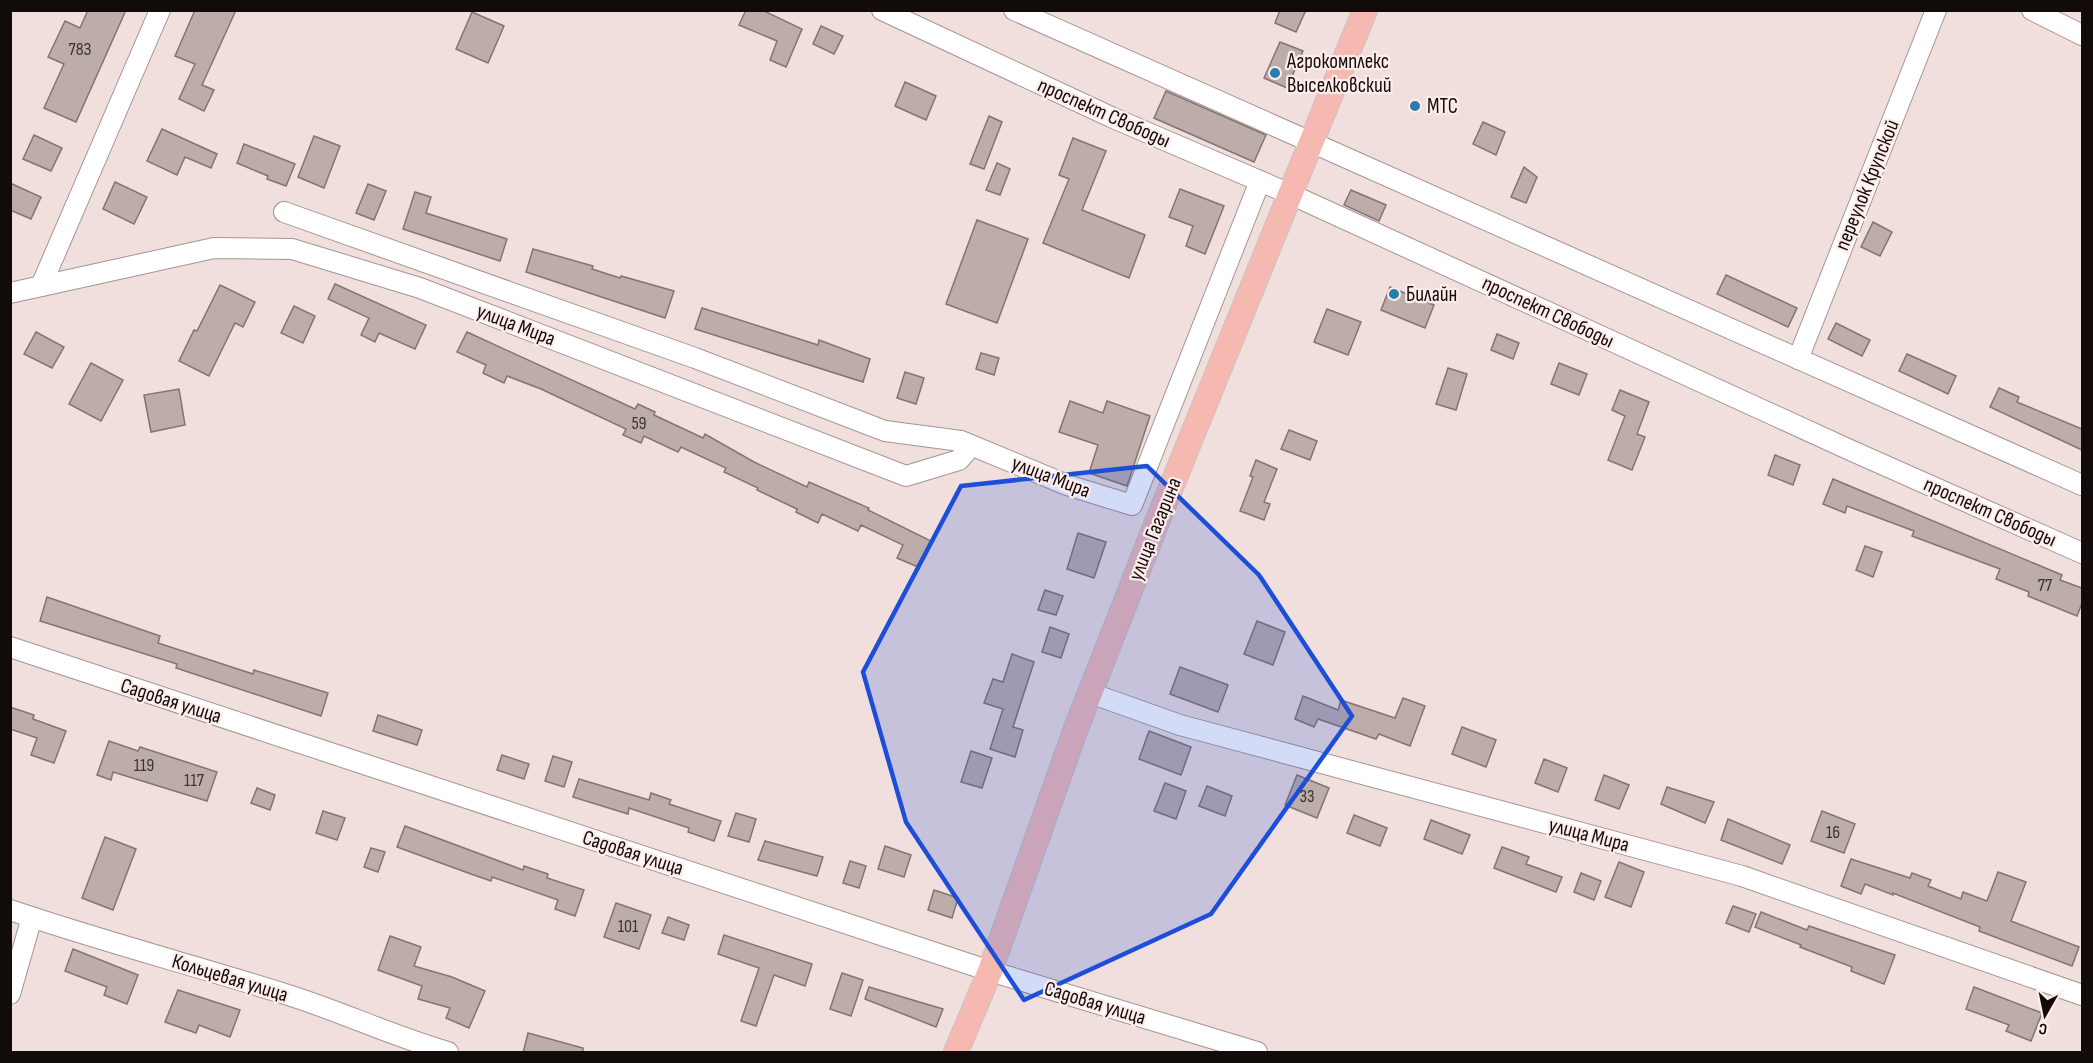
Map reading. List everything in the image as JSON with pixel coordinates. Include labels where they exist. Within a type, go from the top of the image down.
[{"type":"main road","name":"улица Гагарина","points":[[956,1053],[990,971],[1090,693],[1310,141],[1365,10]]},
{"type":"street","points":[[41,286],[160,10]]},
{"type":"street","name":"проспект Свободы","points":[[882,10],[1102,113],[1290,194],[1839,445],[2082,553]]},
{"type":"street","points":[[1014,10],[2082,485]]},
{"type":"street","name":"переулок Крупской","points":[[1798,359],[1936,10]]},
{"type":"street","points":[[2032,10],[2082,35]]},
{"type":"street","name":"улица Мира","points":[[284,212],[695,358],[885,431],[961,441],[1067,485],[1132,505],[1260,181]]},
{"type":"street","name":"улица Мира","points":[[10,293],[214,248],[292,249],[420,288],[906,476],[959,460],[971,446]]},
{"type":"street","name":"Садовая улица","points":[[10,648],[990,971],[1257,1053]]},
{"type":"street","name":"улица Мира","points":[[1090,693],[1180,725],[1742,876],[2082,995]]},
{"type":"street","name":"Кольцевая улица","points":[[10,910],[287,995],[410,1042],[448,1053]]},
{"type":"street","points":[[10,994],[32,917]]},
{"type":"highlighted area","points":[[1147,466],[1259,575],[1352,716],[1211,914],[1024,1000],[906,822],[863,672],[961,486]]},
{"type":"building","points":[[88,10],[126,10],[76,122],[44,108],[64,64],[48,57],[65,21],[80,28]]},
{"type":"building","points":[[195,10],[236,10],[202,85],[214,90],[204,111],[179,99],[195,64],[175,56]]},
{"type":"building","points":[[746,10],[762,10],[802,29],[786,67],[770,60],[777,41],[739,25]]},
{"type":"building","points":[[1280,10],[1306,10],[1296,32],[1275,23]]},
{"type":"building","points":[[472,12],[504,26],[488,63],[456,49]]},
{"type":"building","points":[[821,26],[843,36],[834,54],[813,44]]},
{"type":"building","points":[[1280,42],[1303,51],[1287,88],[1264,78]]},
{"type":"building","points":[[905,82],[936,96],[926,120],[895,106]]},
{"type":"building","points":[[1166,91],[1266,135],[1254,162],[1154,118]]},
{"type":"building","points":[[989,116],[1002,122],[984,169],[970,164]]},
{"type":"building","points":[[1483,122],[1505,132],[1496,155],[1473,144]]},
{"type":"building","points":[[162,129],[217,154],[211,168],[185,157],[177,175],[147,161]]},
{"type":"building","points":[[34,135],[62,148],[51,171],[23,159]]},
{"type":"building","points":[[314,136],[340,146],[324,188],[298,177]]},
{"type":"building","points":[[1073,138],[1106,151],[1082,210],[1145,235],[1129,278],[1043,243],[1069,179],[1059,175]]},
{"type":"building","points":[[244,144],[295,164],[286,186],[237,163]]},
{"type":"building","points":[[997,163],[1010,169],[1000,195],[986,190]]},
{"type":"building","points":[[1524,167],[1537,177],[1526,203],[1511,197]]},
{"type":"building","points":[[115,182],[147,197],[134,224],[103,209]]},
{"type":"building","points":[[10,183],[41,197],[31,219],[10,210]]},
{"type":"building","points":[[368,184],[386,191],[374,220],[356,213]]},
{"type":"building","points":[[1180,189],[1224,206],[1205,254],[1186,246],[1193,226],[1169,217]]},
{"type":"building","points":[[1351,190],[1386,205],[1379,221],[1344,205]]},
{"type":"building","points":[[415,192],[431,197],[426,213],[507,239],[500,261],[403,229]]},
{"type":"building","points":[[977,220],[1028,239],[997,323],[946,304]]},
{"type":"building","points":[[1873,222],[1892,232],[1880,256],[1861,247]]},
{"type":"building","points":[[533,249],[593,266],[592,269],[620,278],[621,276],[674,291],[665,318],[526,272]]},
{"type":"building","points":[[1726,275],[1797,308],[1788,327],[1717,294]]},
{"type":"building","points":[[335,284],[426,325],[415,349],[379,333],[375,342],[361,335],[369,318],[328,299]]},
{"type":"building","points":[[220,285],[255,302],[243,327],[235,323],[209,376],[179,361]]},
{"type":"building","points":[[1390,287],[1434,305],[1425,328],[1381,310]]},
{"type":"building","points":[[294,306],[315,316],[303,343],[281,333]]},
{"type":"building","points":[[702,308],[818,345],[819,340],[870,359],[863,382],[695,329]]},
{"type":"building","points":[[1327,309],[1361,322],[1348,355],[1314,342]]},
{"type":"building","points":[[1836,323],[1870,340],[1862,356],[1828,339]]},
{"type":"building","points":[[36,332],[64,347],[52,368],[24,354]]},
{"type":"building","points":[[467,332],[635,409],[638,404],[655,412],[654,415],[703,438],[705,434],[754,462],[807,487],[809,482],[869,508],[868,510],[931,541],[918,567],[897,558],[903,545],[861,525],[858,531],[822,514],[818,523],[796,512],[797,509],[724,472],[726,468],[681,447],[678,452],[644,436],[641,443],[623,435],[626,429],[541,389],[507,376],[504,383],[483,373],[486,365],[457,352]]},
{"type":"building","points":[[1497,334],[1519,343],[1513,359],[1491,350]]},
{"type":"building","points":[[981,353],[999,358],[994,375],[976,369]]},
{"type":"building","points":[[1907,354],[1956,376],[1948,394],[1899,371]]},
{"type":"building","points":[[91,363],[123,380],[101,421],[69,404]]},
{"type":"building","points":[[1559,363],[1587,374],[1579,395],[1551,384]]},
{"type":"building","points":[[1448,368],[1467,374],[1456,410],[1436,404]]},
{"type":"building","points":[[905,372],[924,378],[916,404],[897,398]]},
{"type":"building","points":[[1999,388],[2019,397],[2017,402],[2082,429],[2082,450],[1990,407]]},
{"type":"building","points":[[179,389],[185,425],[151,432],[144,395]]},
{"type":"building","points":[[1620,390],[1649,402],[1637,434],[1645,437],[1632,470],[1608,460],[1625,416],[1612,410]]},
{"type":"building","points":[[1070,401],[1103,413],[1107,401],[1150,416],[1127,486],[1089,473],[1098,445],[1059,432]]},
{"type":"building","points":[[1289,430],[1317,441],[1310,460],[1281,449]]},
{"type":"building","points":[[1775,455],[1800,465],[1793,485],[1768,475]]},
{"type":"building","points":[[1256,460],[1277,469],[1264,502],[1270,504],[1264,520],[1240,511],[1253,477],[1250,476]]},
{"type":"building","points":[[1833,479],[2062,575],[2060,580],[2082,588],[2082,603],[2077,616],[2028,596],[2029,592],[1996,579],[2000,569],[1912,536],[1914,531],[1847,506],[1845,513],[1823,504]]},
{"type":"building","points":[[1078,533],[1106,542],[1094,578],[1067,569]]},
{"type":"building","points":[[1865,546],[1882,552],[1873,577],[1856,570]]},
{"type":"building","points":[[1045,590],[1063,596],[1056,615],[1038,610]]},
{"type":"building","points":[[47,597],[160,636],[158,643],[253,674],[254,670],[328,693],[321,716],[176,668],[177,664],[40,621]]},
{"type":"building","points":[[1257,621],[1285,632],[1273,665],[1244,654]]},
{"type":"building","points":[[1050,627],[1069,634],[1061,658],[1042,652]]},
{"type":"building","points":[[1012,654],[1034,662],[1013,727],[1023,730],[1015,757],[990,749],[1003,709],[984,703],[993,679],[1003,682]]},
{"type":"building","points":[[1180,667],[1228,685],[1218,712],[1170,694]]},
{"type":"building","points":[[1303,696],[1338,710],[1341,700],[1395,718],[1403,698],[1425,706],[1410,746],[1379,734],[1376,739],[1318,719],[1314,727],[1295,719]]},
{"type":"building","points":[[10,707],[34,715],[33,719],[66,731],[54,763],[31,755],[37,738],[10,729]]},
{"type":"building","points":[[378,715],[422,730],[417,745],[373,731]]},
{"type":"building","points":[[1462,727],[1496,740],[1486,767],[1452,754]]},
{"type":"building","points":[[1149,731],[1191,747],[1181,775],[1139,759]]},
{"type":"building","points":[[109,741],[138,751],[140,747],[217,772],[207,801],[113,772],[111,780],[97,775]]},
{"type":"building","points":[[971,751],[992,758],[982,788],[961,782]]},
{"type":"building","points":[[502,755],[529,764],[524,779],[497,770]]},
{"type":"building","points":[[553,756],[572,762],[564,787],[545,781]]},
{"type":"building","points":[[1544,759],[1567,768],[1558,792],[1535,783]]},
{"type":"building","points":[[1297,775],[1329,788],[1317,818],[1285,805]]},
{"type":"building","points":[[1604,775],[1629,785],[1619,809],[1595,800]]},
{"type":"building","points":[[579,779],[649,800],[651,793],[671,800],[669,804],[721,821],[714,841],[688,832],[689,828],[629,808],[628,814],[573,797]]},
{"type":"building","points":[[1165,783],[1186,791],[1176,819],[1154,811]]},
{"type":"building","points":[[1207,786],[1232,796],[1225,816],[1199,806]]},
{"type":"building","points":[[1667,787],[1714,802],[1705,823],[1661,804]]},
{"type":"building","points":[[257,788],[275,795],[270,810],[251,803]]},
{"type":"building","points":[[323,811],[345,818],[337,840],[316,833]]},
{"type":"building","points":[[1822,811],[1855,824],[1844,853],[1811,841]]},
{"type":"building","points":[[736,813],[756,819],[749,842],[728,836]]},
{"type":"building","points":[[1354,815],[1387,828],[1380,846],[1347,833]]},
{"type":"building","points":[[1728,819],[1790,845],[1782,864],[1721,840]]},
{"type":"building","points":[[1431,820],[1470,835],[1462,854],[1424,839]]},
{"type":"building","points":[[405,826],[523,870],[524,866],[548,874],[547,878],[584,890],[575,916],[555,909],[558,900],[492,877],[491,881],[397,847]]},
{"type":"building","points":[[105,837],[136,849],[113,910],[82,898]]},
{"type":"building","points":[[765,841],[823,857],[817,876],[758,860]]},
{"type":"building","points":[[885,846],[911,855],[904,877],[878,869]]},
{"type":"building","points":[[1502,847],[1529,857],[1526,864],[1562,877],[1556,892],[1494,868]]},
{"type":"building","points":[[371,848],[385,852],[378,872],[364,867]]},
{"type":"building","points":[[1851,859],[1910,878],[1912,873],[1931,880],[1928,886],[1961,899],[1963,892],[1987,901],[1998,872],[2026,882],[2011,921],[2079,947],[2072,966],[1979,931],[1980,927],[1893,893],[1893,895],[1865,884],[1861,894],[1841,886]]},
{"type":"building","points":[[850,861],[866,866],[859,888],[843,883]]},
{"type":"building","points":[[1619,862],[1644,872],[1631,907],[1605,897]]},
{"type":"building","points":[[1581,873],[1601,881],[1594,900],[1574,892]]},
{"type":"building","points":[[934,890],[958,898],[952,918],[928,910]]},
{"type":"building","points":[[616,903],[651,915],[639,949],[604,937]]},
{"type":"building","points":[[1733,906],[1756,914],[1749,932],[1726,923]]},
{"type":"building","points":[[1761,912],[1807,930],[1809,926],[1895,955],[1884,984],[1851,971],[1852,967],[1755,927]]},
{"type":"building","points":[[668,917],[689,925],[684,940],[662,933]]},
{"type":"building","points":[[724,935],[812,964],[805,986],[774,975],[756,1026],[741,1021],[759,968],[718,954]]},
{"type":"building","points":[[390,936],[421,947],[414,966],[452,977],[485,991],[469,1028],[446,1018],[450,1008],[418,999],[422,986],[378,970]]},
{"type":"building","points":[[73,949],[138,975],[127,1004],[104,995],[107,987],[65,971]]},
{"type":"building","points":[[842,973],[863,980],[851,1016],[830,1009]]},
{"type":"building","points":[[869,987],[943,1009],[936,1027],[865,999]]},
{"type":"building","points":[[1974,987],[2042,1013],[2031,1041],[2006,1031],[2009,1025],[1966,1009]]},
{"type":"building","points":[[178,990],[240,1010],[230,1037],[199,1025],[196,1033],[165,1022]]},
{"type":"building","points":[[528,1033],[583,1048],[583,1053],[523,1053]]},
{"type":"place","name":"Агрокомплекс Выселковский","points":[[1275,73]]},
{"type":"place","name":"МТС","points":[[1415,106]]},
{"type":"place","name":"Билайн","points":[[1394,294]]}]
